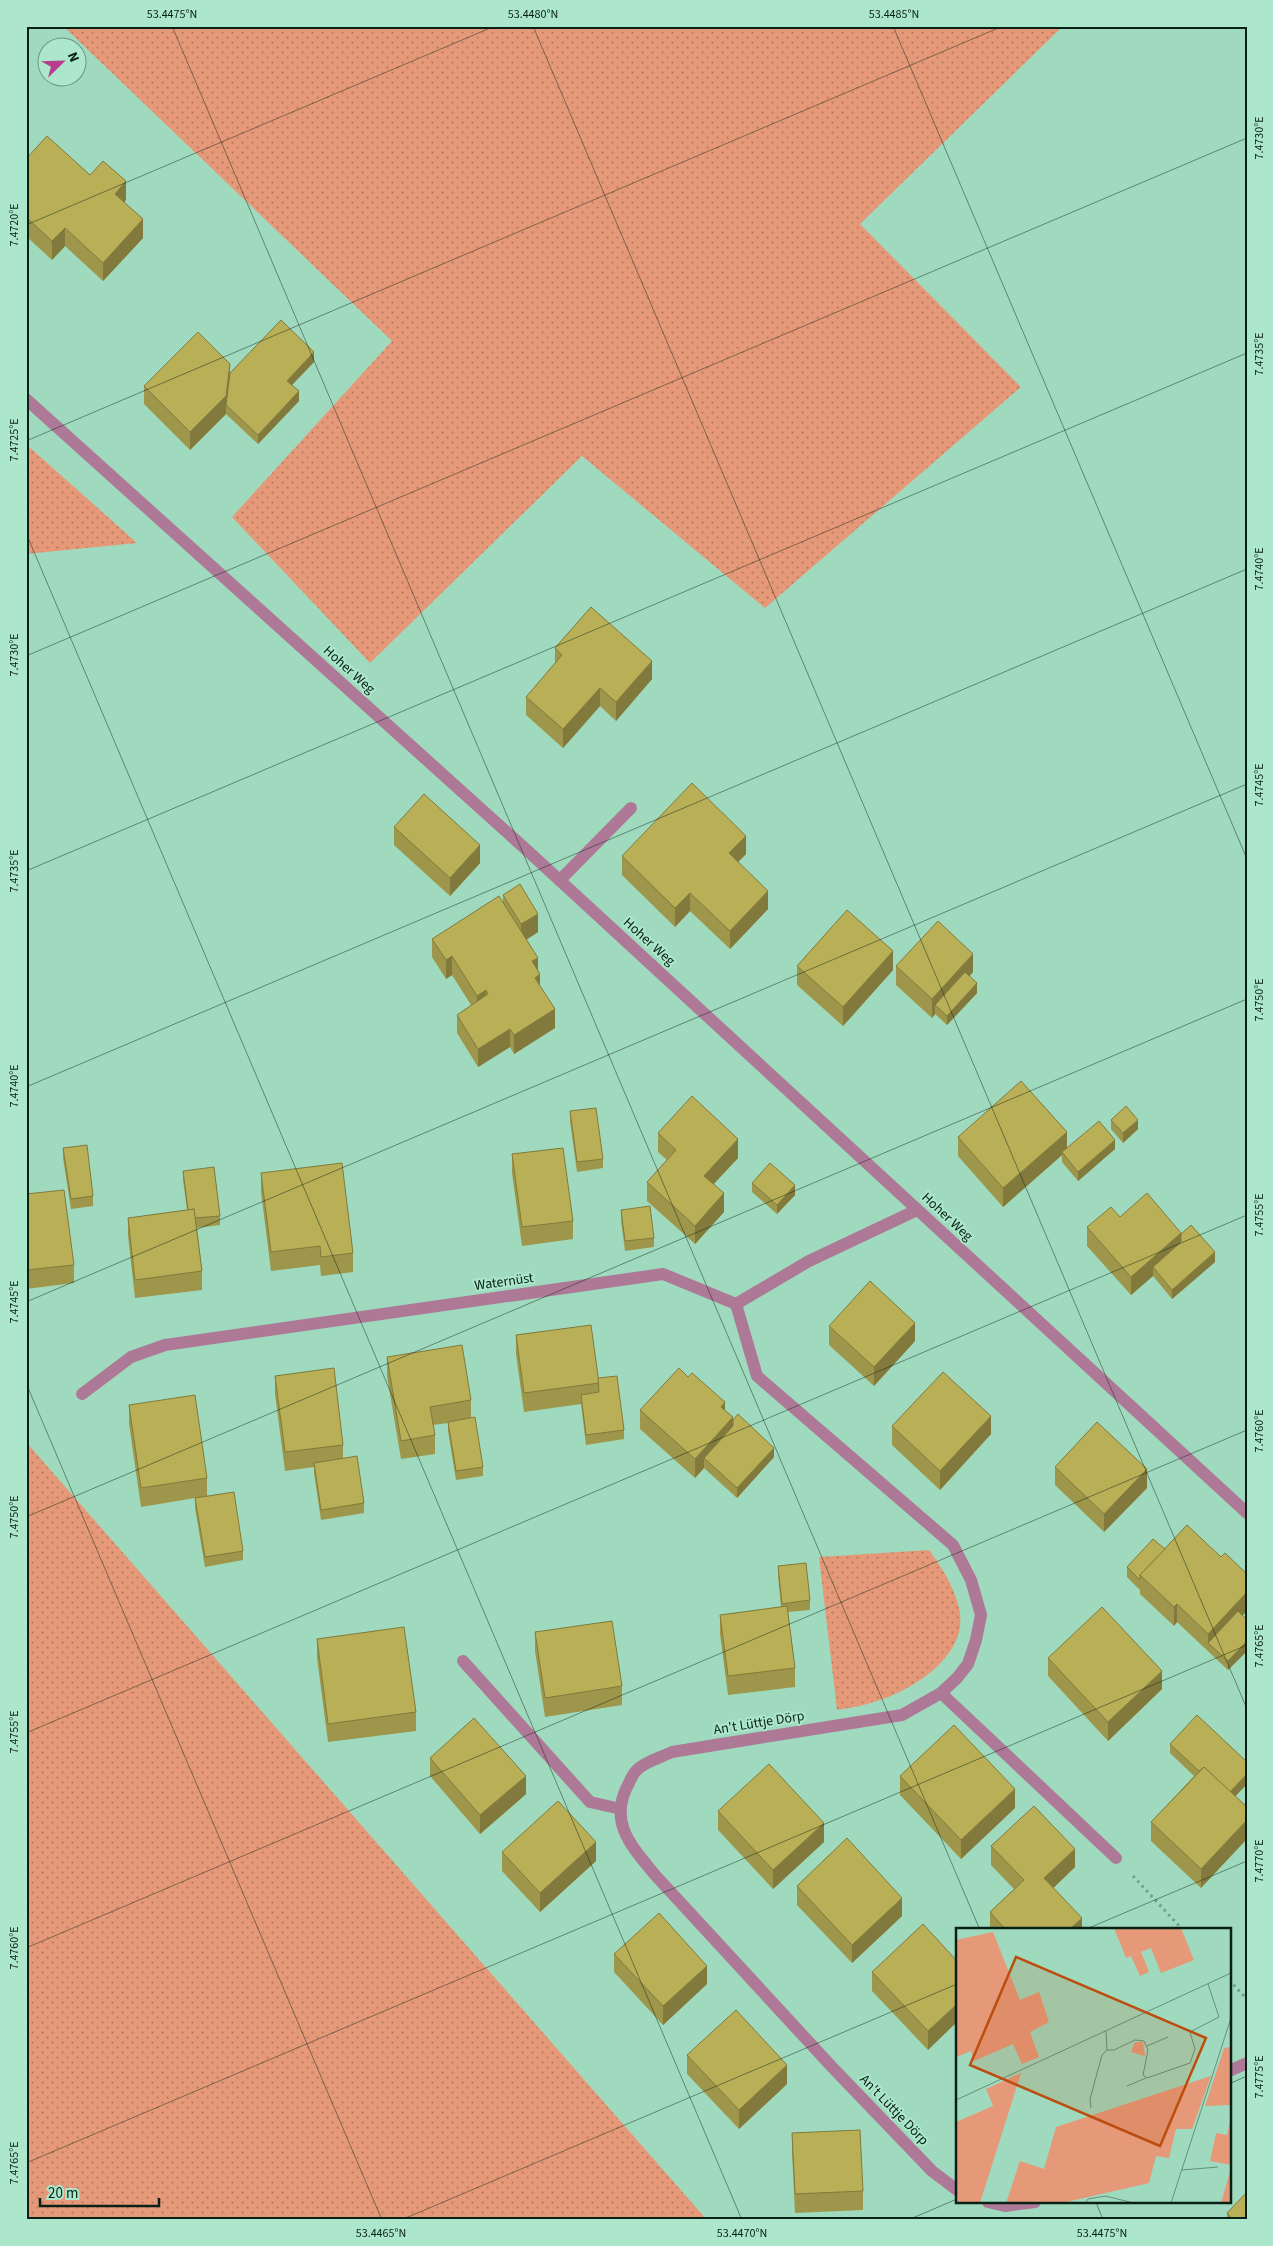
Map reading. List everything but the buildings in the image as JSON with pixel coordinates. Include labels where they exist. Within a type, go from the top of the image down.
[{"type":"street","name":"Hoher Weg","points":[[26,399],[560,880],[1247,1513]]},
{"type":"street","points":[[560,880],[631,808]]},
{"type":"street","points":[[736,1304],[809,1261],[917,1210]]},
{"type":"street","name":"Waternüst","points":[[82,1394],[131,1357],[165,1345],[663,1274],[736,1304]]},
{"type":"street","name":"An't Lüttje Dörp","points":[[736,1304],[757,1376],[953,1545],[963,1561],[971,1580],[981,1615],[976,1640],[968,1664],[957,1678],[941,1693],[902,1715],[672,1752],[637,1769],[623,1793],[621,1810],[622,1828],[633,1848],[656,1876],[838,2074],[932,2171],[956,2189]]},
{"type":"street","points":[[463,1661],[590,1802],[621,1810]]},
{"type":"street","points":[[941,1693],[1116,1858]]},
{"type":"street","points":[[1230,2071],[1247,2063]]},
{"type":"street","points":[[996,2204],[1005,2206],[1020,2204]]},
{"type":"path","points":[[1116,1858],[1181,1928]]},
{"type":"path","points":[[1230,1981],[1247,1999]]},
{"type":"shaded area","points":[[63,26],[1063,26],[860,224],[1021,387],[765,608],[582,456],[370,663],[232,517],[392,341],[88,50],[88,38],[76,38]]},
{"type":"shaded area","points":[[26,444],[137,543],[26,554]]},
{"type":"shaded area","points":[[26,1442],[707,2220],[26,2220]]},
{"type":"shaded area","points":[[929,1550],[947,1578],[957,1600],[960,1626],[955,1642],[946,1657],[932,1671],[900,1692],[863,1705],[837,1710],[819,1557]]}]
